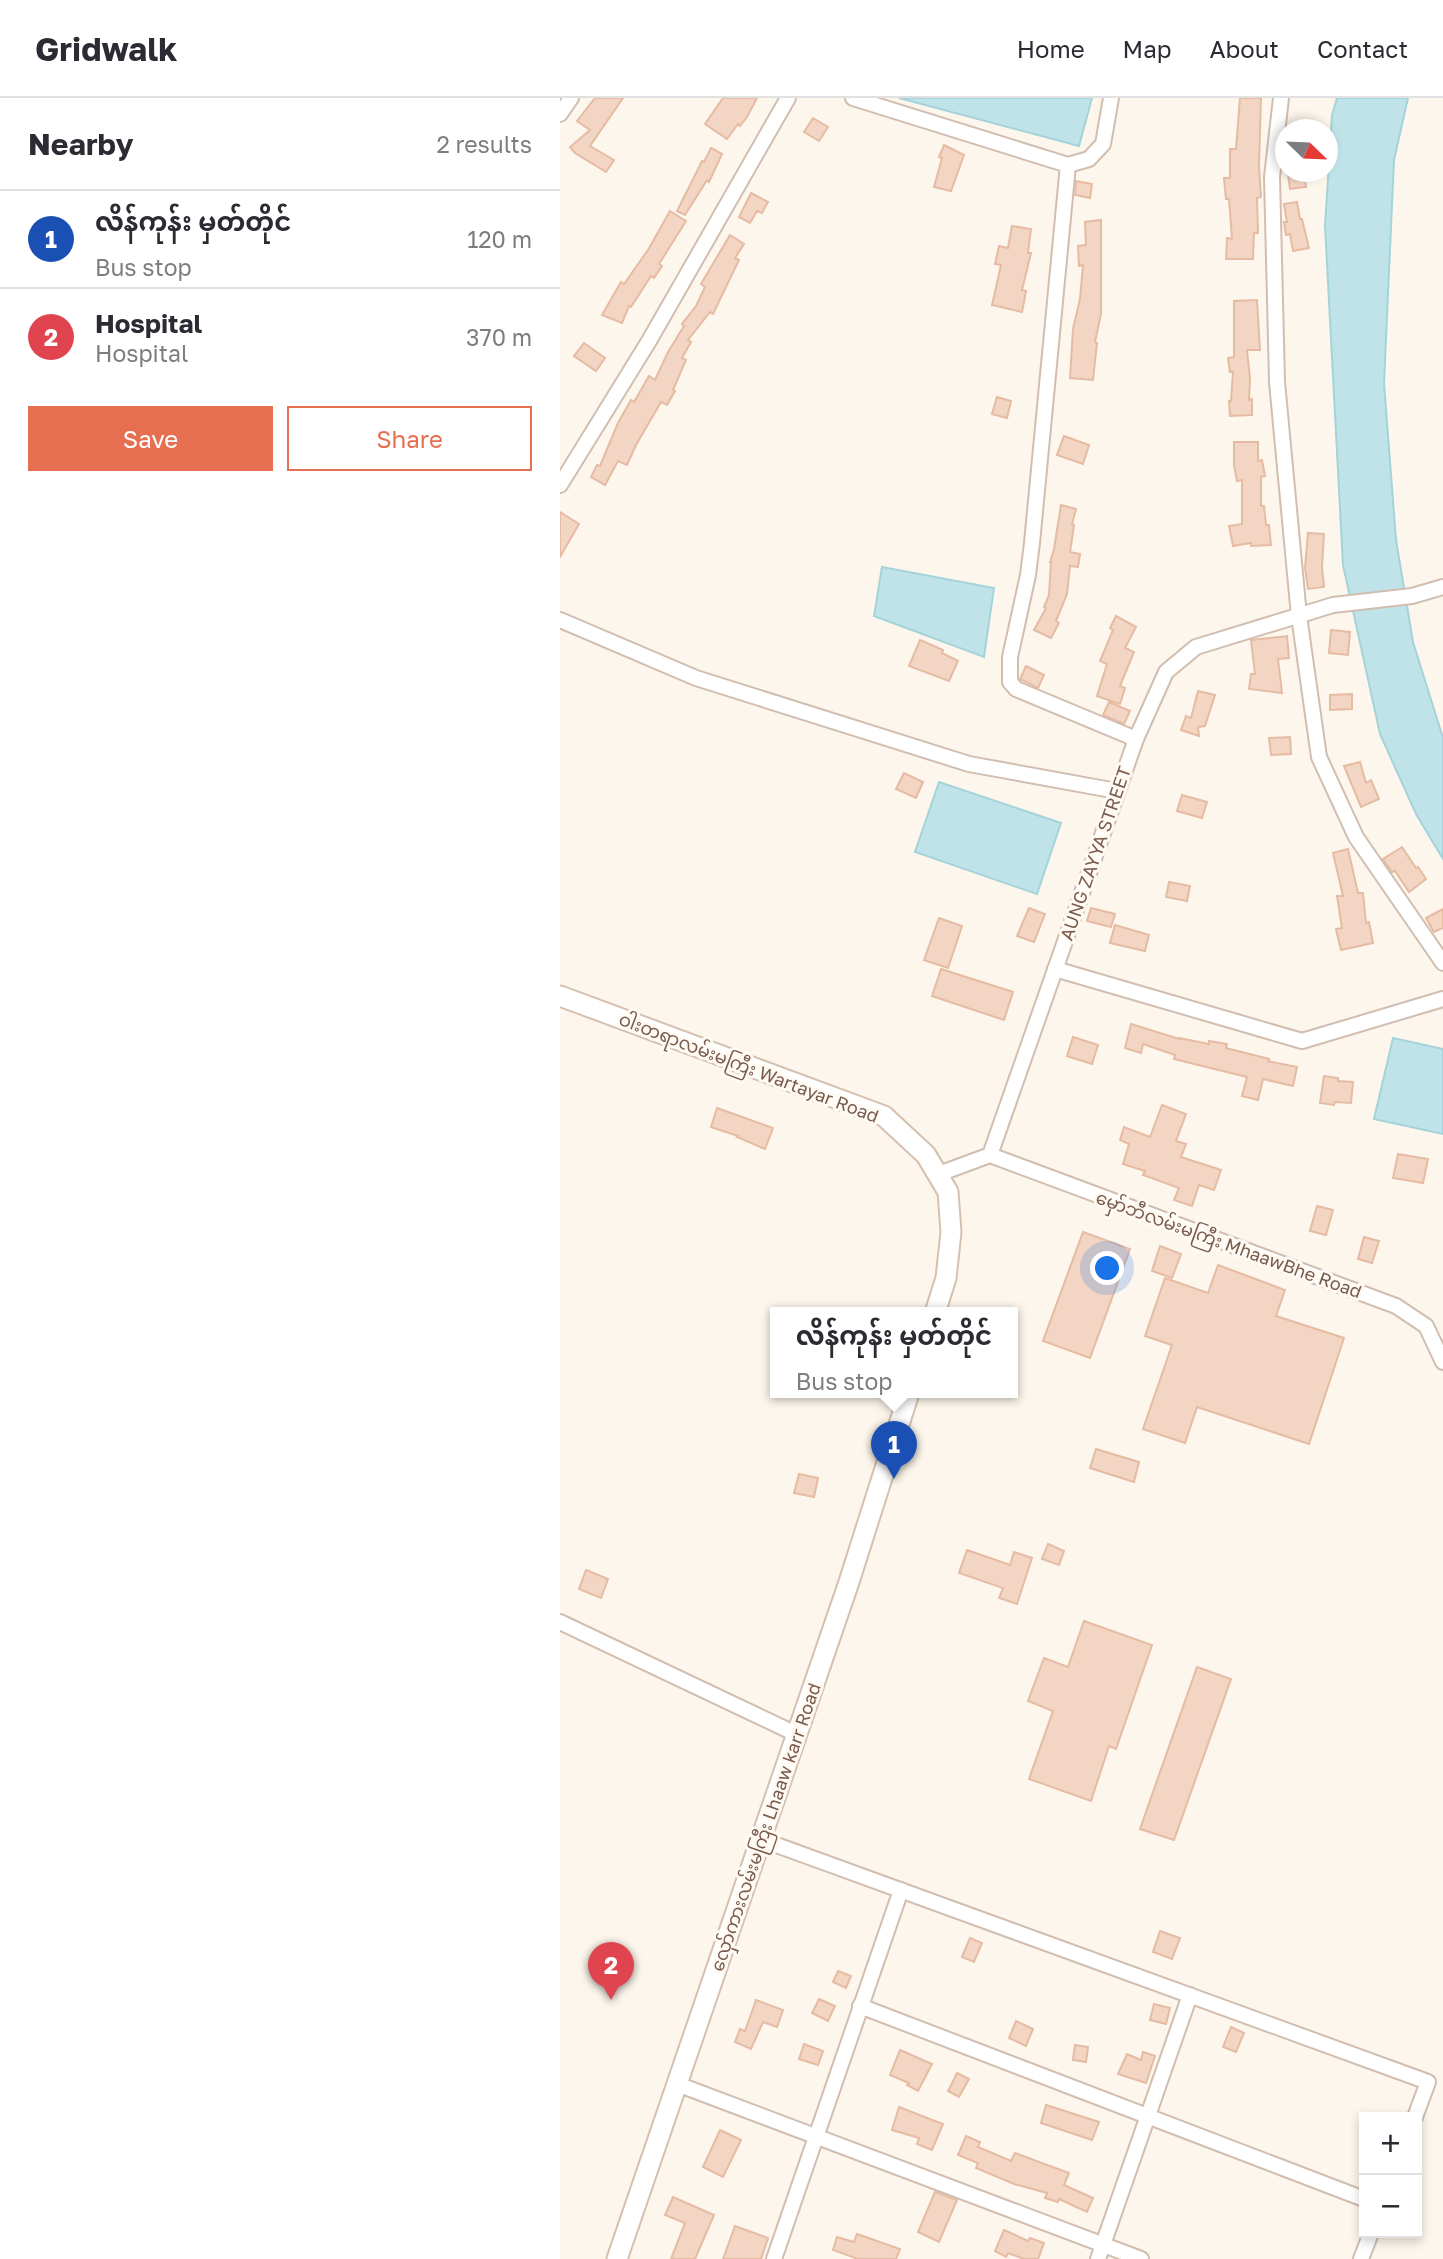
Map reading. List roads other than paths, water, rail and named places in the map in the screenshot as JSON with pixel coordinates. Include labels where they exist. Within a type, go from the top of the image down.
[{"type":"street","points":[[560,114],[571,98]]},
{"type":"street","points":[[560,485],[649,341],[788,98]]},
{"type":"street","points":[[853,98],[1068,166],[1089,159],[1103,144],[1111,98]]},
{"type":"street","points":[[1281,98],[1272,177],[1277,382],[1298,616],[1319,757],[1356,837],[1443,963]]},
{"type":"street","points":[[1068,166],[1032,543],[1028,575],[1010,657],[1010,682],[1016,689],[1136,739]]},
{"type":"street","name":"AUNG ZAYYA STREET","points":[[990,1155],[1117,791],[1136,739],[1166,672],[1196,647],[1333,605],[1412,596],[1443,587]]},
{"type":"street","points":[[560,620],[696,678],[969,764],[1117,791]]},
{"type":"street","points":[[1055,970],[1302,1041],[1443,999]]},
{"type":"street","name":"ဝါးတရာလမ်းမကြီး Wartayar Road","points":[[560,996],[884,1116],[926,1155],[948,1192],[951,1232],[946,1278],[937,1307]]},
{"type":"street","points":[[936,1175],[990,1155]]},
{"type":"street","name":"မှော်ဘီလမ်းမကြီး MhaawBhe Road","points":[[990,1155],[1396,1306],[1426,1326],[1443,1362]]},
{"type":"street","name":"လှော်ကားလမ်းမကြီး Lhaaw karr Road","points":[[617,2259],[849,1582],[907,1398]]},
{"type":"street","points":[[560,1622],[796,1734]]},
{"type":"street","points":[[760,1839],[1428,2082],[1417,2112]]},
{"type":"street","points":[[779,2258],[816,2136],[901,1890]]},
{"type":"street","points":[[1098,2259],[1190,1995]]},
{"type":"street","points":[[860,2006],[1359,2197]]},
{"type":"street","points":[[677,2084],[1141,2259]]},
{"type":"street","points":[[1361,2259],[1369,2238]]},
{"type":"water","points":[[899,98],[1092,98],[1079,146]]},
{"type":"water","points":[[1337,98],[1408,98],[1394,160],[1384,383],[1396,540],[1413,642],[1443,738],[1443,859],[1416,814],[1380,734],[1343,565],[1325,226],[1328,182],[1338,182],[1338,119],[1332,119]]},
{"type":"water","points":[[882,567],[994,588],[984,657],[874,616]]},
{"type":"water","points":[[939,782],[1061,823],[1037,894],[915,852]]},
{"type":"water","points":[[1393,1038],[1443,1049],[1443,1134],[1374,1119]]},
{"type":"place","name":"လိန်ကုန်း မှတ်တိုင်","points":[[894,1479]]},
{"type":"place","name":"Hospital","points":[[611,2000]]}]
